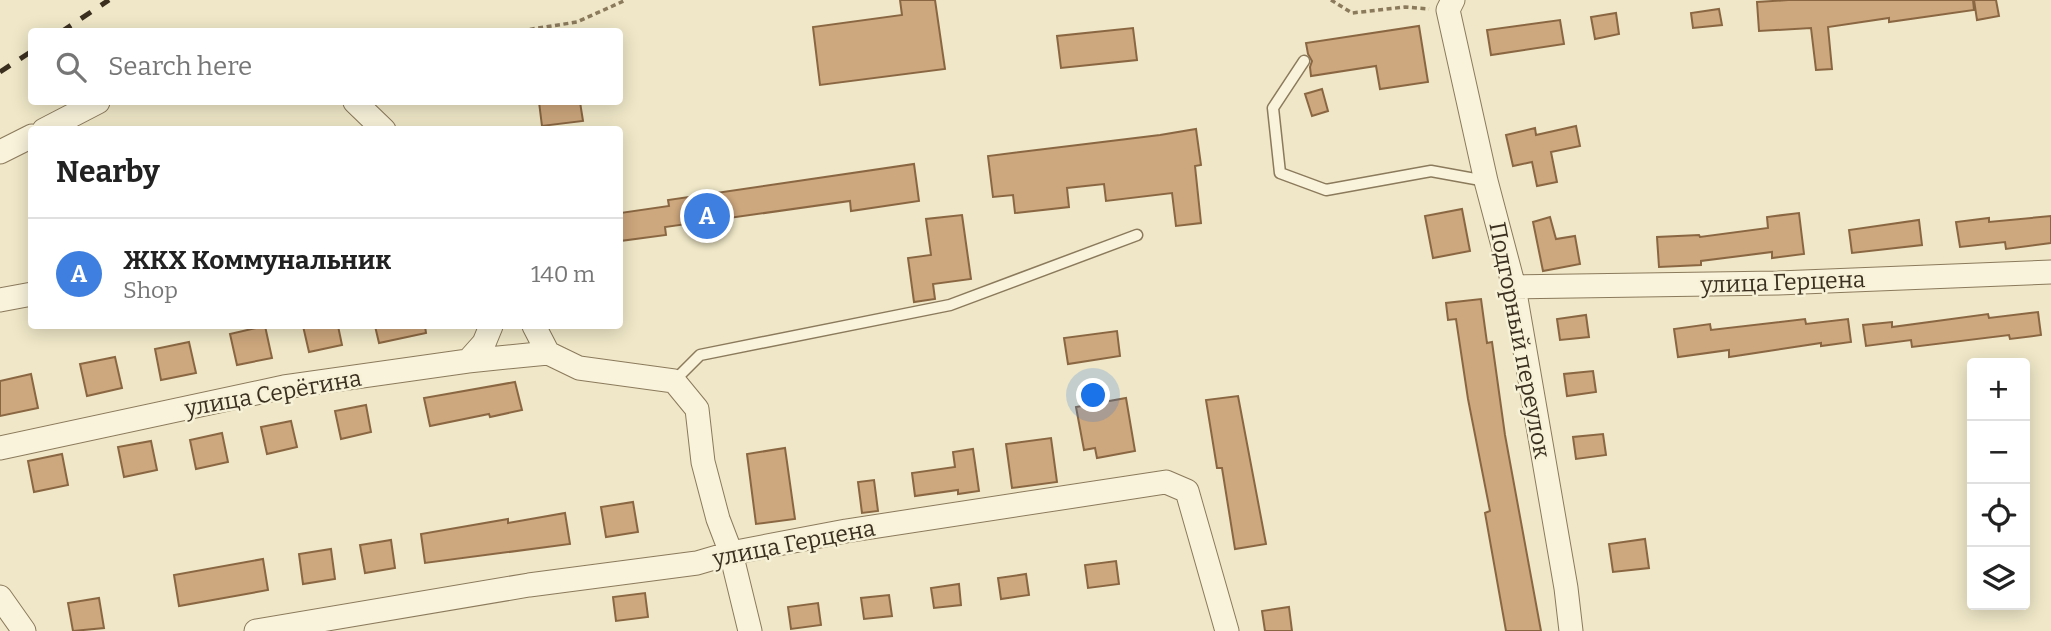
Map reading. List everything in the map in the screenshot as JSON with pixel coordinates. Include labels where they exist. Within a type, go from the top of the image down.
[{"type":"street","name":"Подгорный переулок","points":[[1450,5],[1486,181],[1514,287],[1571,631]]},
{"type":"street","points":[[52,126],[92,105]]},
{"type":"street","points":[[358,105],[380,126]]},
{"type":"street","points":[[0,152],[28,138]]},
{"type":"street","name":"улица Герцена","points":[[1514,287],[1778,283],[2051,272]]},
{"type":"street","points":[[0,300],[28,295]]},
{"type":"street","points":[[468,361],[484,343],[490,329]]},
{"type":"street","points":[[536,329],[548,353],[579,368],[674,381],[697,409],[703,462],[718,519],[731,553],[750,631]]},
{"type":"street","name":"улица Серёгина","points":[[0,448],[284,387],[468,361],[548,353]]},
{"type":"street","name":"улица Герцена","points":[[256,631],[529,585],[697,563],[731,553],[846,531],[1166,482],[1187,491],[1227,631]]},
{"type":"street","points":[[0,597],[24,631]]},
{"type":"lane","points":[[1304,61],[1273,108],[1280,173],[1326,190],[1432,171],[1486,181]]},
{"type":"lane","points":[[674,381],[699,355],[950,305],[1137,235]]},
{"type":"path","points":[[539,28],[577,22],[626,0]]},
{"type":"path","points":[[1331,0],[1352,13],[1450,5]]},
{"type":"building","points":[[900,0],[935,0],[945,69],[820,85],[813,27],[902,15]]},
{"type":"building","points":[[1973,0],[1974,10],[1828,27],[1832,69],[1816,70],[1811,28],[1759,31],[1757,2]]},
{"type":"building","points":[[1974,0],[1996,0],[1999,16],[1977,20]]},
{"type":"building","points":[[1719,9],[1722,25],[1693,28],[1691,13]]},
{"type":"building","points":[[1616,13],[1619,34],[1595,39],[1591,17]]},
{"type":"building","points":[[1560,20],[1564,44],[1491,55],[1487,30]]},
{"type":"building","points":[[1419,26],[1428,82],[1380,89],[1376,66],[1311,76],[1312,61],[1306,43]]},
{"type":"building","points":[[1133,28],[1137,60],[1061,68],[1057,36]]},
{"type":"building","points":[[1322,89],[1328,111],[1312,116],[1305,94]]},
{"type":"building","points":[[539,105],[580,105],[583,121],[542,126]]},
{"type":"building","points":[[1576,126],[1580,146],[1551,152],[1557,182],[1537,186],[1532,162],[1513,166],[1506,135],[1535,128],[1536,135]]},
{"type":"building","points":[[1196,129],[1201,165],[1195,166],[1201,223],[1176,226],[1172,193],[1106,201],[1104,184],[1067,188],[1069,207],[1015,213],[1013,195],[993,197],[988,156]]},
{"type":"building","points":[[914,164],[919,201],[851,211],[850,201],[665,227],[666,235],[623,241],[623,213],[669,206],[668,200]]},
{"type":"building","points":[[1462,209],[1470,251],[1433,258],[1425,216]]},
{"type":"building","points":[[1799,213],[1804,254],[1772,258],[1772,252],[1701,261],[1701,265],[1659,267],[1657,237],[1700,237],[1768,228],[1767,217]]},
{"type":"building","points":[[962,215],[971,279],[933,284],[935,299],[914,302],[908,258],[931,255],[926,219]]},
{"type":"building","points":[[2051,216],[2051,243],[2006,249],[2005,242],[1960,247],[1956,222]]},
{"type":"building","points":[[1550,217],[1556,239],[1575,236],[1580,264],[1543,271],[1533,222]]},
{"type":"building","points":[[1919,220],[1922,245],[1852,253],[1849,230]]},
{"type":"building","points":[[1481,299],[1487,343],[1492,342],[1505,435],[1541,631],[1506,631],[1485,513],[1490,511],[1468,399],[1456,319],[1448,320],[1446,303]]},
{"type":"building","points":[[2038,312],[2041,335],[2010,339],[2009,335],[1912,347],[1911,340],[1866,346],[1863,325],[1892,322],[1892,327],[1988,314],[1989,318]]},
{"type":"building","points":[[1586,315],[1589,337],[1560,340],[1557,319]]},
{"type":"building","points":[[1805,319],[1806,324],[1848,319],[1851,342],[1821,346],[1821,343],[1729,357],[1729,350],[1678,357],[1674,329],[1710,324],[1711,330]]},
{"type":"building","points":[[266,329],[272,358],[237,365],[230,334]]},
{"type":"building","points":[[304,329],[339,329],[342,345],[309,352]]},
{"type":"building","points":[[376,329],[425,329],[426,333],[379,343]]},
{"type":"building","points":[[1117,331],[1120,356],[1068,364],[1064,338]]},
{"type":"building","points":[[189,342],[196,373],[161,380],[155,349]]},
{"type":"building","points":[[115,357],[122,388],[87,396],[80,364]]},
{"type":"building","points":[[1593,371],[1596,392],[1567,396],[1564,374]]},
{"type":"building","points":[[31,374],[38,408],[0,416],[0,381]]},
{"type":"building","points":[[515,382],[522,410],[430,426],[424,398]]},
{"type":"building","points":[[1238,396],[1266,544],[1235,549],[1222,468],[1217,468],[1206,400]]},
{"type":"building","points":[[1126,398],[1135,451],[1097,458],[1095,448],[1084,450],[1076,407]]},
{"type":"building","points":[[366,405],[371,432],[341,439],[335,411]]},
{"type":"building","points":[[291,421],[297,447],[267,454],[261,427]]},
{"type":"building","points":[[222,433],[228,462],[196,469],[190,440]]},
{"type":"building","points":[[1603,434],[1606,455],[1576,459],[1573,437]]},
{"type":"building","points":[[1051,438],[1057,482],[1012,488],[1006,444]]},
{"type":"building","points":[[151,441],[157,470],[124,477],[118,447]]},
{"type":"building","points":[[785,448],[795,519],[756,524],[747,454]]},
{"type":"building","points":[[973,449],[979,491],[958,494],[958,490],[915,496],[912,473],[955,467],[953,452]]},
{"type":"building","points":[[62,454],[68,485],[34,492],[28,461]]},
{"type":"building","points":[[874,480],[878,511],[862,513],[858,482]]},
{"type":"building","points":[[633,502],[638,532],[606,537],[601,507]]},
{"type":"building","points":[[565,513],[570,544],[425,563],[421,534],[508,519],[508,523]]},
{"type":"building","points":[[1645,539],[1649,568],[1613,572],[1609,544]]},
{"type":"building","points":[[391,540],[395,568],[365,573],[360,545]]},
{"type":"building","points":[[331,549],[335,579],[303,584],[299,554]]},
{"type":"building","points":[[263,559],[268,590],[179,606],[174,575]]},
{"type":"building","points":[[1116,561],[1119,584],[1088,588],[1085,565]]},
{"type":"building","points":[[1026,574],[1029,595],[1001,599],[998,578]]},
{"type":"building","points":[[959,584],[961,605],[934,608],[931,588]]},
{"type":"building","points":[[645,593],[648,617],[616,621],[613,597]]},
{"type":"building","points":[[889,595],[892,616],[864,619],[861,598]]},
{"type":"building","points":[[99,598],[104,628],[73,631],[68,603]]},
{"type":"building","points":[[818,603],[821,625],[791,629],[788,607]]},
{"type":"building","points":[[1289,607],[1292,631],[1265,631],[1262,611]]},
{"type":"railway","points":[[67,28],[109,0]]},
{"type":"railway","points":[[0,72],[28,54]]},
{"type":"place","name":"ЖКХ Коммунальник","points":[[707,216]]}]
